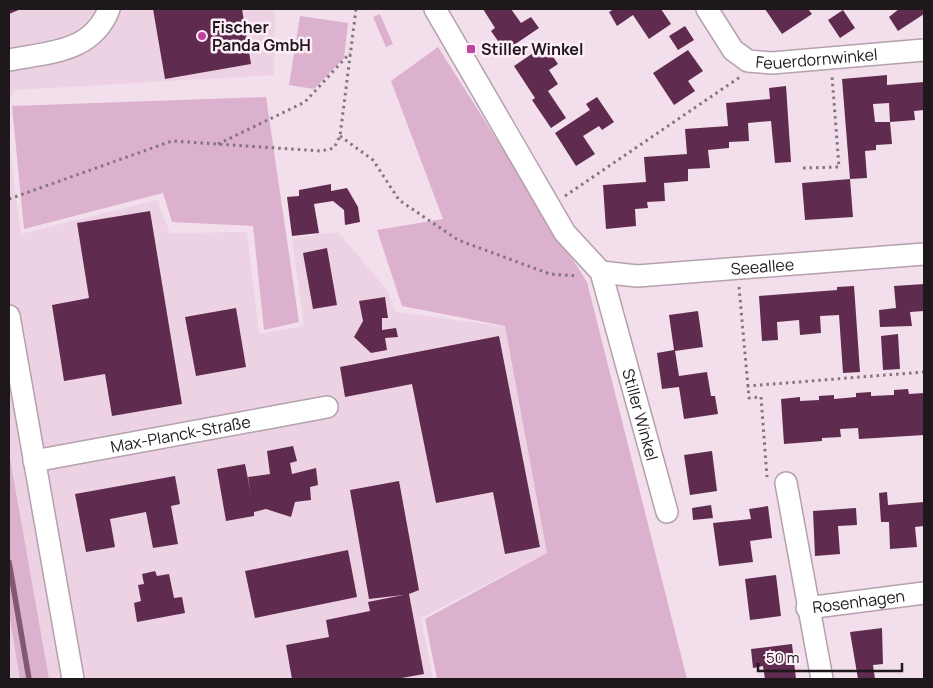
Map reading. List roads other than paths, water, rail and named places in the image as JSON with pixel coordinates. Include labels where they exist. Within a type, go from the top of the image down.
[{"type":"street","points":[[9,60],[73,48],[103,25],[109,9]]},
{"type":"street","name":"Stiller Winkel","points":[[435,9],[565,233],[602,275],[667,512]]},
{"type":"street","name":"Feuerdornwinkel","points":[[707,9],[732,50],[748,61],[772,63],[924,50]]},
{"type":"street","name":"Seeallee","points":[[602,275],[636,276],[924,254]]},
{"type":"street","points":[[9,316],[73,679]]},
{"type":"street","name":"Max-Planck-Straße","points":[[34,461],[327,408]]},
{"type":"street","points":[[786,483],[807,608]]},
{"type":"street","name":"Rosenhagen","points":[[822,679],[807,608],[924,593]]},
{"type":"waterway","points":[[9,562],[29,679]]},
{"type":"place","name":"Fischer Panda GmbH","points":[[202,36]]},
{"type":"place","name":"Stiller Winkel","points":[[471,49]]}]
